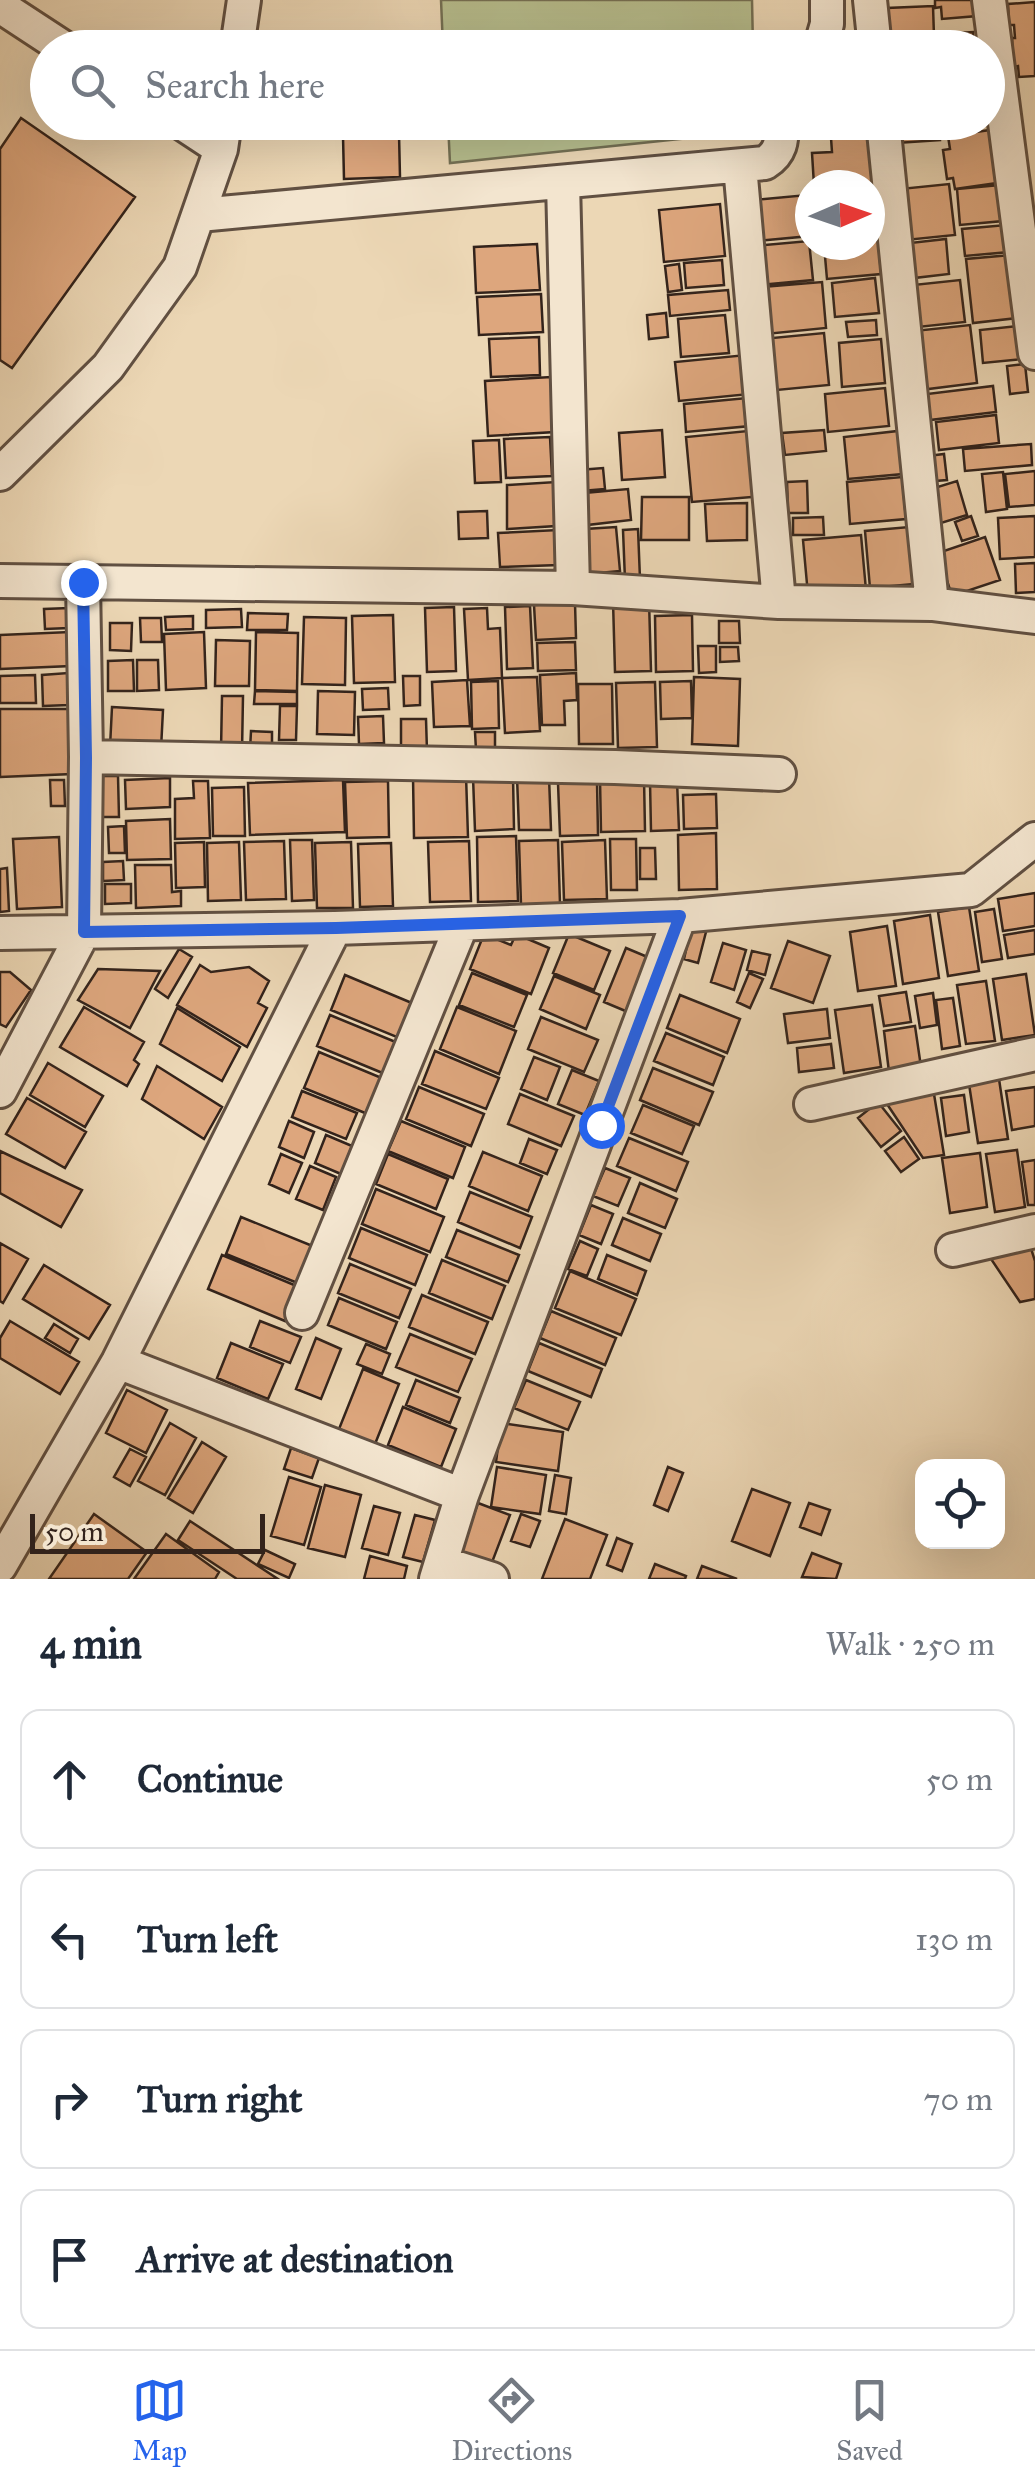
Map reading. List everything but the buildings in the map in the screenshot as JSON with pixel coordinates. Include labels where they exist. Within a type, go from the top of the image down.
[{"type":"street","points":[[240,30],[244,0]]},
{"type":"street","points":[[825,30],[827,0]]},
{"type":"street","points":[[870,0],[873,30]]},
{"type":"street","points":[[988,0],[992,30]]},
{"type":"street","points":[[0,6],[37,30]]},
{"type":"street","points":[[1005,128],[1035,353]]},
{"type":"street","points":[[0,474],[108,368],[180,268],[223,140]]},
{"type":"street","points":[[199,216],[765,163],[775,157],[782,140]]},
{"type":"street","points":[[884,140],[932,604]]},
{"type":"street","points":[[740,166],[780,602]]},
{"type":"street","points":[[563,182],[573,588]]},
{"type":"street","points":[[0,582],[573,588],[780,602],[932,604],[1035,616]]},
{"type":"street","points":[[0,1092],[84,932],[83,582]]},
{"type":"street","points":[[86,758],[595,766],[779,774]]},
{"type":"street","points":[[0,932],[336,928],[680,916],[971,890],[1035,839]]},
{"type":"street","points":[[492,1579],[439,1571],[462,1495],[680,916]]},
{"type":"street","points":[[302,1313],[462,924]]},
{"type":"street","points":[[0,1566],[118,1362],[336,928]]},
{"type":"street","points":[[810,1104],[1035,1054]]},
{"type":"street","points":[[952,1250],[1035,1231]]},
{"type":"street","points":[[118,1362],[462,1495]]},
{"type":"green space","points":[[441,0],[752,0],[753,30],[442,30]]},
{"type":"green space","points":[[449,140],[669,140],[450,163]]},
{"type":"route","points":[[83,582],[84,932],[680,916],[601,1125]]}]
